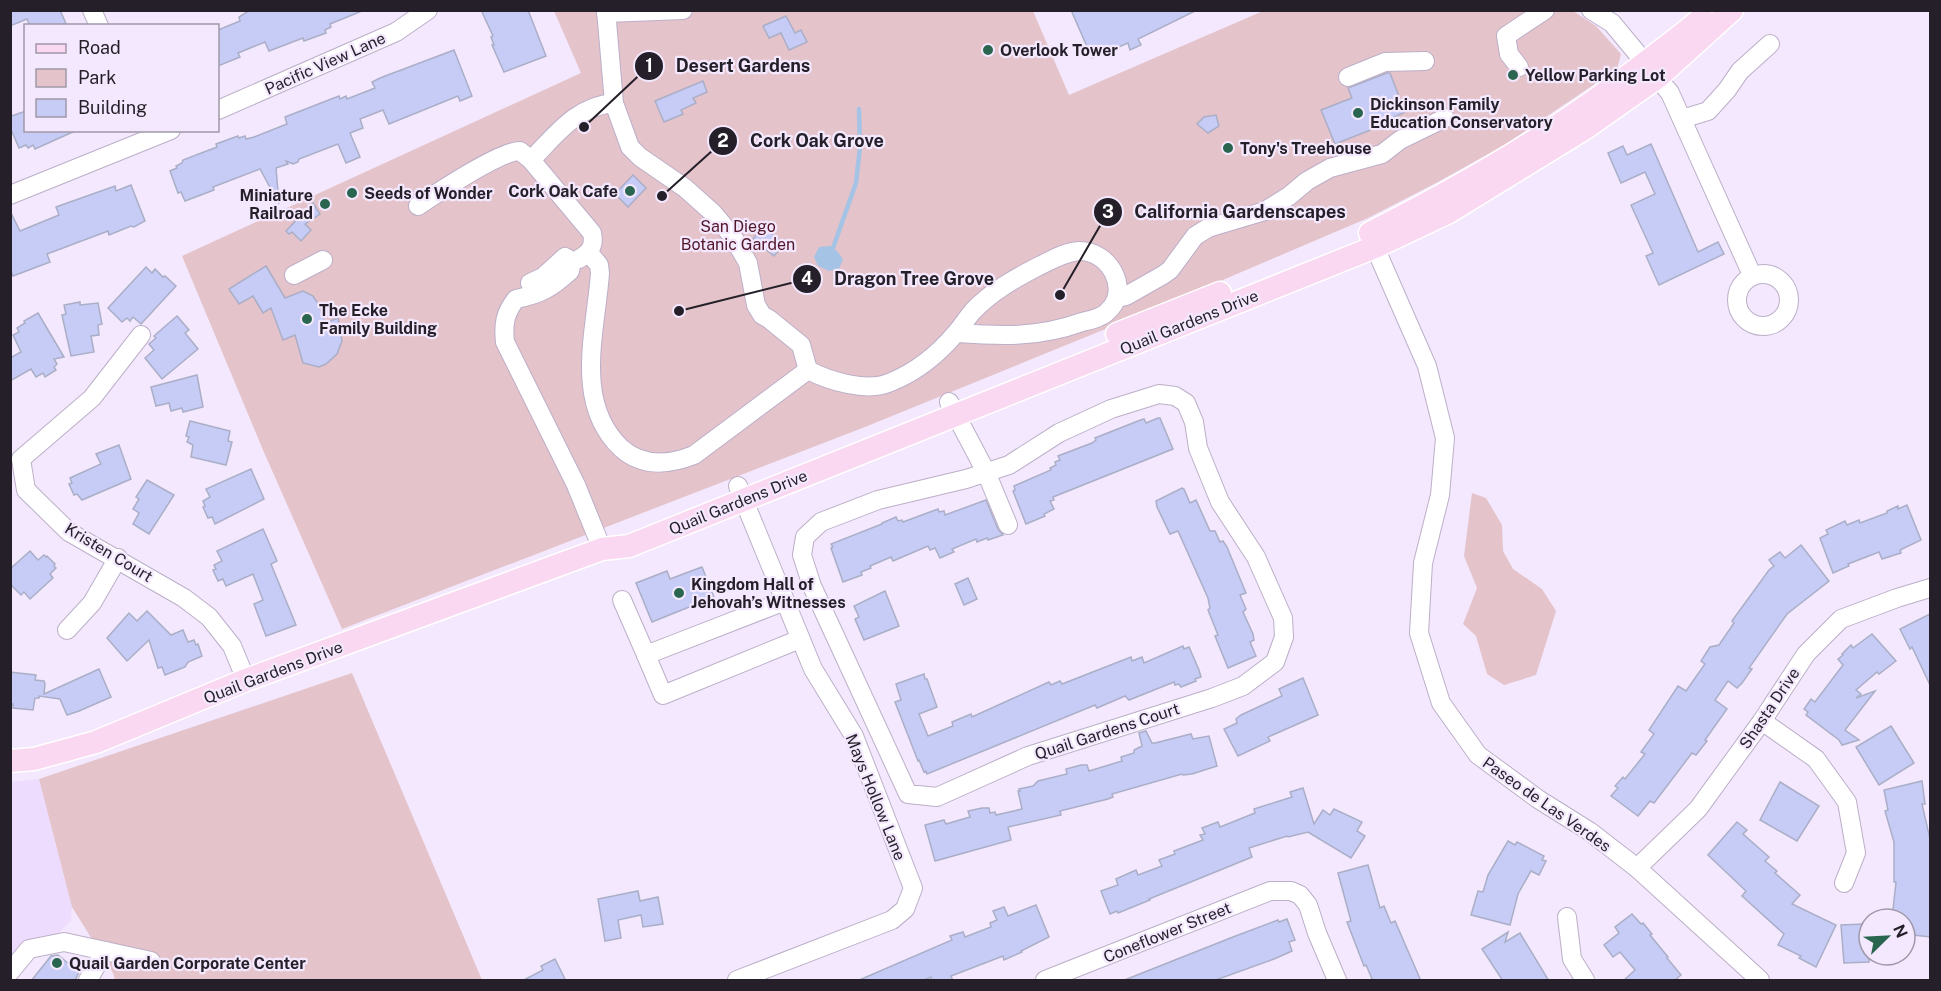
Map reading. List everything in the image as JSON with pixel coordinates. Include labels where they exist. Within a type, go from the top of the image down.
[{"type":"main road","name":"Quail Gardens Drive","points":[[1652,70],[1710,10]]},
{"type":"main road","name":"Quail Gardens Drive","points":[[10,760],[34,759],[96,742],[246,680],[602,549],[629,546],[741,493],[1372,240],[1449,212],[1584,129],[1652,70],[1732,10]]},
{"type":"street","points":[[92,10],[98,24]]},
{"type":"street","name":"Pacific View Lane","points":[[219,110],[396,32],[428,10]]},
{"type":"street","points":[[683,10],[606,12],[614,103],[630,147],[640,157],[685,188],[713,213],[733,237],[748,263],[756,305],[762,315],[801,345],[807,370],[823,378],[842,382],[869,386],[889,384],[909,373],[937,352],[972,312],[993,293],[1058,257],[1078,251],[1093,252],[1107,261],[1115,275],[1117,298],[1104,315],[1059,330],[1027,336],[956,333]]},
{"type":"street","points":[[1519,67],[1509,54],[1506,36],[1545,10]]},
{"type":"street","points":[[1591,10],[1612,23],[1670,93],[1752,275]]},
{"type":"street","points":[[1682,119],[1707,111],[1727,90],[1740,71],[1770,45]]},
{"type":"street","points":[[1348,77],[1385,63],[1425,62]]},
{"type":"street","points":[[531,160],[570,120],[581,112],[591,107],[614,103]]},
{"type":"street","points":[[1117,298],[1126,296],[1170,270],[1195,236],[1208,228],[1265,211],[1307,181],[1330,168],[1382,154],[1400,140],[1445,118]]},
{"type":"street","points":[[10,195],[147,135]]},
{"type":"street","points":[[418,206],[507,153],[520,151],[531,160],[592,233],[594,243],[589,253],[568,259],[531,283]]},
{"type":"street","name":"Paseo de Las Verdes","points":[[1372,240],[1427,366],[1445,438],[1440,495],[1423,563],[1419,633],[1441,703],[1478,755],[1538,799],[1589,831],[1637,868],[1760,981]]},
{"type":"street","points":[[589,253],[599,265],[600,273],[592,341],[591,374],[594,400],[601,423],[612,439],[641,460],[660,463],[676,462],[694,455],[807,370]]},
{"type":"street","points":[[568,259],[570,271],[550,289],[516,299],[508,309],[503,325],[505,342],[576,485],[602,549]]},
{"type":"street","points":[[294,275],[323,260]]},
{"type":"street","name":"Kristen Court","points":[[141,335],[92,398],[21,459],[26,490],[69,531],[184,598],[209,617],[232,646],[246,680]]},
{"type":"street","name":"Quail Gardens Court","points":[[1159,394],[1175,396],[1186,403],[1194,422],[1198,448],[1220,502],[1256,557],[1283,618],[1284,637],[1275,662],[1243,686],[1212,698],[1028,756],[937,797],[909,794],[812,586],[802,555],[806,537],[821,522],[878,500],[986,472],[1009,465],[1059,433],[1111,409],[1159,394]]},
{"type":"street","points":[[952,409],[986,472],[1008,525]]},
{"type":"street","name":"Mays Hollow Lane","points":[[737,981],[892,920],[905,909],[913,888],[854,736],[813,669],[741,493]]},
{"type":"street","points":[[67,630],[92,603],[118,558]]},
{"type":"street","name":"Shasta Drive","points":[[1637,868],[1698,810],[1762,721],[1806,654],[1841,619],[1930,588]]},
{"type":"street","points":[[622,600],[663,695],[800,639]]},
{"type":"street","points":[[646,655],[785,601]]},
{"type":"street","points":[[1762,721],[1816,759],[1846,802],[1856,853],[1844,884]]},
{"type":"street","name":"Coneflower Street","points":[[1045,981],[1270,891],[1291,891],[1300,895],[1308,905],[1337,981]]},
{"type":"street","points":[[1567,917],[1572,959],[1585,981]]},
{"type":"street","points":[[10,972],[29,949],[64,942],[151,961]]},
{"type":"street","points":[[88,981],[105,951]]},
{"type":"shaded area","points":[[39,779],[72,907],[71,921],[30,957],[10,980],[10,782]]},
{"type":"green space","name":"San Diego Botanic Garden","points":[[554,11],[1033,11],[1069,95],[1263,11],[1573,11],[1596,26],[1621,54],[1617,69],[1506,144],[1368,218],[1157,308],[865,427],[342,629],[263,450],[182,256],[581,73]]},
{"type":"green space","points":[[1472,493],[1486,498],[1502,525],[1503,551],[1513,569],[1542,589],[1556,611],[1536,675],[1504,685],[1487,674],[1476,636],[1463,624],[1477,588],[1464,556]]},
{"type":"green space","points":[[352,673],[482,980],[115,980],[113,973],[72,907],[39,779]]},
{"type":"water","points":[[830,246],[843,259],[839,269],[829,271],[818,266],[814,257],[819,247]]},
{"type":"building","points":[[10,10],[60,10],[66,24],[29,24],[27,19],[10,26]]},
{"type":"building","points":[[250,10],[362,10],[330,24],[331,27],[325,30],[326,33],[304,41],[303,38],[269,51],[265,42],[238,53],[240,57],[219,66],[219,30],[240,21],[239,17]]},
{"type":"building","points":[[481,10],[528,10],[546,56],[504,72],[492,45],[494,45],[491,37],[493,36]]},
{"type":"building","points":[[1071,10],[1197,10],[1138,39],[1141,45],[1130,50],[1128,43],[1092,58]]},
{"type":"building","points":[[786,16],[795,33],[801,30],[807,42],[789,50],[781,33],[769,38],[763,26]]},
{"type":"building","points":[[454,50],[472,96],[460,101],[458,96],[389,124],[383,110],[360,119],[363,128],[350,133],[360,157],[346,163],[338,144],[299,159],[293,164],[286,161],[288,164],[276,168],[279,204],[260,169],[213,187],[214,190],[185,201],[181,192],[178,193],[170,171],[177,168],[176,166],[183,160],[238,136],[239,138],[245,136],[246,139],[287,124],[285,117],[339,96],[340,99],[346,96],[347,99],[375,88],[372,82],[380,78]]},
{"type":"building","name":"Dickinson Family Education Conservatory","points":[[1390,73],[1405,112],[1394,117],[1396,120],[1335,144],[1321,110],[1352,98],[1348,88]]},
{"type":"building","points":[[703,81],[707,92],[693,98],[696,103],[681,110],[683,114],[664,122],[655,101]]},
{"type":"building","points":[[24,112],[24,132],[73,132],[35,149],[33,145],[28,148],[26,145],[19,148],[10,127],[11,116]]},
{"type":"building","points":[[1216,115],[1219,126],[1208,133],[1197,124],[1204,117]]},
{"type":"building","points":[[1651,144],[1698,252],[1718,242],[1724,254],[1659,285],[1646,256],[1653,253],[1631,205],[1655,194],[1645,172],[1621,183],[1608,153],[1623,146],[1627,155]]},
{"type":"building","name":"Cork Oak Cafe","points":[[633,175],[646,188],[628,207],[615,194]]},
{"type":"building","points":[[131,185],[145,221],[109,235],[108,231],[47,254],[50,262],[13,276],[10,269],[10,211],[20,231],[59,215],[56,207],[115,186],[116,191]]},
{"type":"building","points":[[313,203],[320,214],[305,224],[311,230],[301,241],[292,232],[289,234],[286,231]]},
{"type":"building","points":[[763,227],[784,244],[774,256],[753,239]]},
{"type":"building","points":[[266,266],[285,298],[303,291],[313,296],[319,305],[325,323],[338,318],[342,341],[337,354],[326,364],[319,367],[303,363],[295,335],[283,340],[271,308],[263,313],[253,296],[239,304],[229,289]]},
{"type":"building","points":[[146,267],[152,273],[155,269],[176,286],[141,324],[133,317],[130,321],[127,318],[122,322],[108,308]]},
{"type":"building","points":[[80,302],[80,305],[98,303],[102,324],[98,325],[99,335],[91,336],[94,352],[71,356],[62,315],[66,314],[64,305]]},
{"type":"building","points":[[38,313],[64,357],[54,359],[57,364],[54,367],[56,370],[45,377],[43,373],[36,377],[31,369],[10,381],[10,358],[21,352],[13,335],[19,332],[17,328],[25,323],[24,321]]},
{"type":"building","points":[[177,316],[189,330],[185,333],[198,349],[162,379],[145,358],[154,350],[149,344],[156,338],[154,336]]},
{"type":"building","points":[[197,375],[203,407],[183,412],[182,408],[171,411],[169,403],[156,406],[151,387]]},
{"type":"building","points":[[1160,418],[1173,449],[1053,497],[1054,500],[1050,501],[1054,509],[1044,514],[1045,516],[1026,524],[1013,491],[1014,486],[1051,470],[1050,468],[1056,465],[1055,462],[1060,460],[1058,456],[1092,443],[1096,440],[1095,438],[1144,419],[1146,423]]},
{"type":"building","points":[[190,421],[230,431],[228,441],[232,442],[226,465],[191,457],[193,445],[187,442],[189,437],[186,436]]},
{"type":"building","points":[[119,445],[131,479],[82,500],[77,494],[74,495],[69,484],[72,483],[70,478],[101,464],[96,454]]},
{"type":"building","points":[[251,469],[264,499],[215,524],[212,517],[208,518],[203,507],[205,506],[203,501],[210,497],[206,489]]},
{"type":"building","points":[[147,480],[174,495],[149,534],[133,524],[139,513],[133,509],[139,499],[136,497]]},
{"type":"building","points":[[1182,488],[1190,503],[1196,500],[1210,531],[1215,531],[1220,542],[1223,541],[1227,547],[1246,593],[1240,595],[1246,609],[1243,612],[1253,634],[1254,640],[1250,642],[1256,656],[1228,668],[1215,636],[1218,635],[1208,610],[1210,608],[1208,598],[1178,531],[1170,534],[1157,507],[1156,501]]},
{"type":"building","points":[[986,500],[998,529],[1003,535],[977,542],[976,539],[952,549],[954,552],[940,558],[935,548],[930,550],[928,546],[893,561],[891,557],[870,566],[871,568],[861,572],[862,575],[843,582],[831,544],[896,517],[898,521],[903,522],[938,509],[939,512],[944,511],[945,515]]},
{"type":"building","points":[[1907,505],[1921,540],[1900,550],[1901,553],[1882,559],[1879,552],[1848,564],[1849,566],[1833,573],[1820,538],[1828,534],[1826,530],[1845,521],[1847,525],[1859,520],[1860,523],[1887,513],[1898,506],[1898,509]]},
{"type":"building","points":[[263,529],[277,561],[271,564],[296,625],[266,636],[254,604],[263,600],[253,574],[226,586],[223,579],[218,581],[213,570],[216,569],[214,565],[222,561],[217,551]]},
{"type":"building","points":[[1801,545],[1829,581],[1787,614],[1737,688],[1728,681],[1715,700],[1727,709],[1705,740],[1707,741],[1696,755],[1692,753],[1654,803],[1650,801],[1638,816],[1611,796],[1618,788],[1615,786],[1623,777],[1625,779],[1645,754],[1641,752],[1654,734],[1649,730],[1678,686],[1686,691],[1705,664],[1701,661],[1710,647],[1719,645],[1734,623],[1732,621],[1774,566],[1769,560],[1780,552],[1785,558]]},
{"type":"building","points":[[30,551],[38,560],[44,555],[47,556],[56,568],[50,574],[53,578],[30,599],[24,592],[21,595],[10,584],[10,569]]},
{"type":"building","points":[[702,567],[714,597],[652,622],[636,583],[667,571],[670,579]]},
{"type":"building","points":[[968,578],[977,599],[964,605],[955,584]]},
{"type":"building","points":[[885,591],[899,626],[864,640],[855,619],[859,617],[854,606]]},
{"type":"building","points":[[147,611],[171,635],[183,630],[188,642],[194,640],[196,645],[198,644],[202,656],[188,662],[185,667],[165,675],[162,667],[158,668],[149,640],[127,661],[107,638],[129,613],[137,621]]},
{"type":"building","points":[[1930,614],[1930,685],[1912,647],[1910,649],[1900,629]]},
{"type":"building","points":[[1872,634],[1896,661],[1879,674],[1877,672],[1856,690],[1861,694],[1856,698],[1875,691],[1845,730],[1859,740],[1842,745],[1839,740],[1806,715],[1808,712],[1804,709],[1811,699],[1815,702],[1843,665],[1838,659],[1842,654],[1851,645],[1853,648]]},
{"type":"building","points":[[1183,646],[1184,649],[1189,647],[1199,670],[1201,677],[1195,679],[1196,681],[1181,687],[1179,684],[1175,685],[1174,682],[1129,700],[1125,696],[1097,708],[1095,705],[927,774],[918,761],[895,702],[901,700],[896,684],[924,674],[937,707],[919,714],[928,736],[953,726],[952,722],[971,714],[972,717],[1049,682],[1051,685],[1060,681],[1062,684],[1131,657],[1132,661],[1142,657],[1144,663]]},
{"type":"building","points":[[99,669],[111,697],[79,711],[67,715],[60,699],[39,696],[35,698],[33,710],[13,708],[13,704],[10,704],[10,672],[36,675],[35,680],[44,681],[44,694]]},
{"type":"building","points":[[1303,678],[1318,715],[1268,737],[1270,741],[1238,756],[1224,729],[1237,723],[1236,719],[1241,715],[1282,696],[1279,689]]},
{"type":"building","points":[[1891,726],[1914,763],[1879,785],[1856,747]]},
{"type":"building","points":[[1146,731],[1152,743],[1191,734],[1193,739],[1209,736],[1217,766],[1112,794],[1113,797],[1108,799],[1060,811],[1061,815],[1008,827],[1011,840],[935,861],[925,825],[944,820],[946,824],[970,817],[968,811],[982,808],[989,808],[990,813],[995,812],[996,815],[1022,809],[1019,789],[1033,786],[1038,781],[1067,774],[1066,769],[1087,765],[1089,771],[1122,761],[1121,757],[1134,753],[1134,750],[1142,746],[1139,733]]},
{"type":"building","points":[[1922,781],[1925,804],[1922,804],[1930,839],[1930,937],[1917,935],[1917,907],[1893,907],[1896,882],[1894,882],[1894,842],[1885,811],[1888,810],[1884,790]]},
{"type":"building","points":[[1780,782],[1819,806],[1797,841],[1760,820]]},
{"type":"building","points":[[1303,788],[1314,824],[1323,810],[1330,815],[1334,809],[1362,822],[1357,831],[1365,836],[1351,858],[1308,832],[1287,836],[1249,848],[1252,857],[1118,913],[1117,911],[1110,914],[1101,891],[1118,885],[1116,879],[1136,870],[1138,875],[1162,866],[1159,860],[1175,854],[1174,851],[1203,840],[1200,835],[1205,834],[1202,828],[1218,822],[1220,827],[1255,813],[1254,809],[1292,797],[1290,792]]},
{"type":"building","points":[[1737,822],[1747,830],[1743,834],[1769,857],[1765,861],[1777,871],[1775,873],[1800,895],[1792,904],[1836,925],[1816,967],[1799,958],[1801,956],[1778,945],[1784,934],[1742,896],[1746,891],[1708,855]]},
{"type":"building","points":[[1508,841],[1515,845],[1517,842],[1544,856],[1542,860],[1546,861],[1539,875],[1531,871],[1518,894],[1510,925],[1471,915],[1478,891],[1483,892],[1488,875]]},
{"type":"building","points":[[1368,865],[1380,908],[1384,906],[1391,923],[1395,921],[1421,981],[1373,981],[1366,965],[1364,966],[1347,922],[1351,921],[1338,873]]},
{"type":"building","points":[[638,891],[640,901],[658,897],[663,924],[643,927],[641,915],[618,920],[621,938],[605,941],[598,899]]},
{"type":"building","points":[[1036,905],[1049,937],[1004,960],[1003,956],[951,976],[953,981],[932,981],[931,977],[922,981],[857,981],[952,940],[950,936],[963,932],[965,937],[991,927],[990,923],[997,920],[993,911],[1004,907],[1008,916]]},
{"type":"building","points":[[1632,914],[1652,934],[1650,935],[1681,975],[1674,981],[1623,981],[1635,970],[1620,952],[1613,957],[1604,945],[1619,933],[1615,927]]},
{"type":"building","points":[[1287,919],[1295,940],[1289,942],[1292,951],[1274,959],[1213,981],[1122,981],[1278,920],[1279,922]]},
{"type":"building","points":[[1857,924],[1857,962],[1844,963],[1841,925]]},
{"type":"building","points":[[1508,932],[1505,942],[1520,933],[1549,981],[1503,981],[1482,949]]},
{"type":"building","name":"Quail Garden Corporate Center","points":[[58,955],[79,972],[75,981],[31,981],[51,956]]},
{"type":"building","points":[[555,959],[566,981],[522,981],[543,970],[541,966]]},
{"type":"waterway","points":[[833,248],[856,183],[860,147],[859,109]]},
{"type":"place","name":"Overlook Tower","points":[[988,50]]},
{"type":"place","name":"Yellow Parking Lot","points":[[1513,75]]},
{"type":"place","name":"Dickinson Family Education Conservatory","points":[[1358,113]]},
{"type":"place","name":"Desert Gardens","points":[[584,127]]},
{"type":"place","name":"Tony's Treehouse","points":[[1228,148]]},
{"type":"place","name":"Cork Oak Cafe","points":[[630,191]]},
{"type":"place","name":"Seeds of Wonder","points":[[352,193]]},
{"type":"place","name":"Cork Oak Grove","points":[[662,196]]},
{"type":"place","name":"Miniature Railroad","points":[[325,204]]},
{"type":"place","name":"California Gardenscapes","points":[[1060,295]]},
{"type":"place","name":"Dragon Tree Grove","points":[[679,311]]},
{"type":"place","name":"The Ecke Family Building","points":[[307,319]]},
{"type":"place","name":"Kingdom Hall of Jehovah’s Witnesses","points":[[679,593]]},
{"type":"place","name":"Quail Garden Corporate Center","points":[[57,963]]}]
